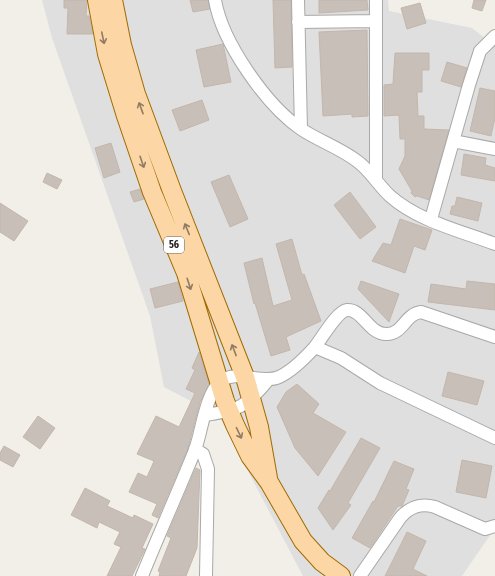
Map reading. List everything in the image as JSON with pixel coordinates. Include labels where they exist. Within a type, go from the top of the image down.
[{"type":"main road","name":"56","points":[[97,0],[107,54],[126,116],[152,192],[186,273],[229,411],[250,456],[269,482],[303,540],[322,562],[341,576]]},
{"type":"main road","name":"56","points":[[113,0],[122,45],[136,94],[172,192],[245,377],[252,399],[269,482]]},
{"type":"street","points":[[215,0],[217,12],[237,54],[259,88],[279,111],[301,129],[357,161],[376,179],[389,196],[406,208],[495,244]]},
{"type":"street","points":[[298,0],[301,129]]},
{"type":"street","points":[[376,0],[376,179]]},
{"type":"street","points":[[298,22],[376,21]]},
{"type":"street","points":[[431,219],[480,51],[495,36]]},
{"type":"street","points":[[453,141],[495,149]]},
{"type":"street","points":[[142,576],[195,449],[208,403],[220,382],[232,377],[268,380],[279,377],[296,365],[315,347],[332,324],[348,310],[359,313],[368,326],[385,335],[395,333],[410,316],[421,312],[495,337]]},
{"type":"street","points":[[315,347],[341,358],[380,382],[495,438]]},
{"type":"street","points":[[205,415],[229,411],[241,407],[252,399],[268,380]]},
{"type":"street","points":[[195,449],[203,454],[208,469],[206,576]]},
{"type":"street","points":[[360,576],[400,518],[404,513],[416,506],[422,505],[435,507],[485,529],[495,526]]},
{"type":"shaded area","points":[[42,0],[388,0],[389,11],[472,28],[495,46],[495,528],[462,576],[303,576],[219,416],[164,387],[150,316],[52,38]]},
{"type":"building","points":[[64,0],[87,0],[86,16],[89,16],[93,34],[67,34],[68,8],[64,8]]},
{"type":"building","points":[[190,0],[208,0],[210,9],[193,12]]},
{"type":"building","points":[[273,0],[291,0],[292,67],[275,68]]},
{"type":"building","points":[[319,0],[367,0],[368,10],[319,13]]},
{"type":"building","points":[[474,0],[486,0],[482,11],[472,8]]},
{"type":"building","points":[[420,3],[426,23],[407,29],[401,8]]},
{"type":"building","points":[[367,30],[368,116],[352,117],[352,114],[323,116],[319,32]]},
{"type":"building","points":[[223,44],[231,82],[204,87],[196,50]]},
{"type":"building","points":[[395,53],[429,53],[429,70],[422,70],[422,92],[417,92],[418,116],[424,116],[424,129],[449,130],[429,200],[417,196],[415,197],[411,193],[412,191],[399,169],[405,156],[405,139],[400,139],[399,115],[384,116],[384,85],[393,84]]},
{"type":"building","points":[[447,62],[467,68],[461,87],[441,81]]},
{"type":"building","points":[[480,88],[495,91],[495,118],[491,136],[470,131]]},
{"type":"building","points":[[202,100],[209,120],[180,131],[172,110]]},
{"type":"building","points":[[111,143],[120,172],[104,178],[95,148]]},
{"type":"building","points":[[464,154],[486,158],[485,165],[495,168],[495,181],[461,175]]},
{"type":"building","points":[[47,173],[62,180],[57,189],[43,182]]},
{"type":"building","points":[[229,175],[248,219],[230,227],[211,182]]},
{"type":"building","points":[[140,189],[144,199],[134,202],[130,192]]},
{"type":"building","points":[[350,192],[376,227],[360,239],[334,205]]},
{"type":"building","points":[[457,197],[482,203],[478,221],[450,214],[452,206],[455,206]]},
{"type":"building","points":[[0,203],[28,221],[14,241],[0,232]]},
{"type":"building","points":[[400,219],[432,230],[425,250],[414,246],[405,273],[372,261],[383,243],[391,245]]},
{"type":"building","points":[[292,239],[302,275],[304,274],[321,321],[286,337],[290,350],[271,356],[255,303],[254,304],[244,263],[262,258],[273,306],[292,300],[276,244]]},
{"type":"building","points":[[361,281],[399,294],[389,322],[358,289]]},
{"type":"building","points":[[467,281],[495,284],[495,310],[428,302],[431,284],[466,289]]},
{"type":"building","points":[[178,282],[183,301],[155,308],[150,289]]},
{"type":"building","points":[[199,352],[209,384],[200,402],[188,448],[158,518],[152,515],[157,504],[129,492],[138,473],[147,477],[154,461],[137,454],[156,416],[179,427],[195,393],[186,389],[195,370],[192,368]]},
{"type":"building","points":[[448,372],[484,381],[477,405],[442,396]]},
{"type":"building","points":[[297,384],[319,404],[313,413],[346,432],[318,476],[295,448],[277,407],[286,392]]},
{"type":"building","points":[[38,416],[55,428],[40,449],[23,437]]},
{"type":"building","points":[[361,438],[380,448],[348,503],[351,505],[333,530],[318,508],[329,490],[330,491]]},
{"type":"building","points":[[4,446],[20,455],[13,467],[0,460],[0,453]]},
{"type":"building","points":[[462,460],[492,466],[486,498],[456,492]]},
{"type":"building","points":[[394,461],[414,469],[406,489],[409,490],[402,506],[398,506],[370,548],[352,538],[373,501],[374,502]]},
{"type":"building","points":[[196,468],[200,470],[197,548],[186,576],[159,576],[160,572],[158,571],[171,538],[167,536]]},
{"type":"building","points":[[85,488],[110,501],[107,506],[133,518],[134,515],[153,524],[142,548],[145,549],[132,576],[107,576],[121,547],[114,544],[120,532],[99,522],[97,528],[71,515]]},
{"type":"building","points":[[407,532],[426,541],[413,569],[427,576],[385,576]]}]
